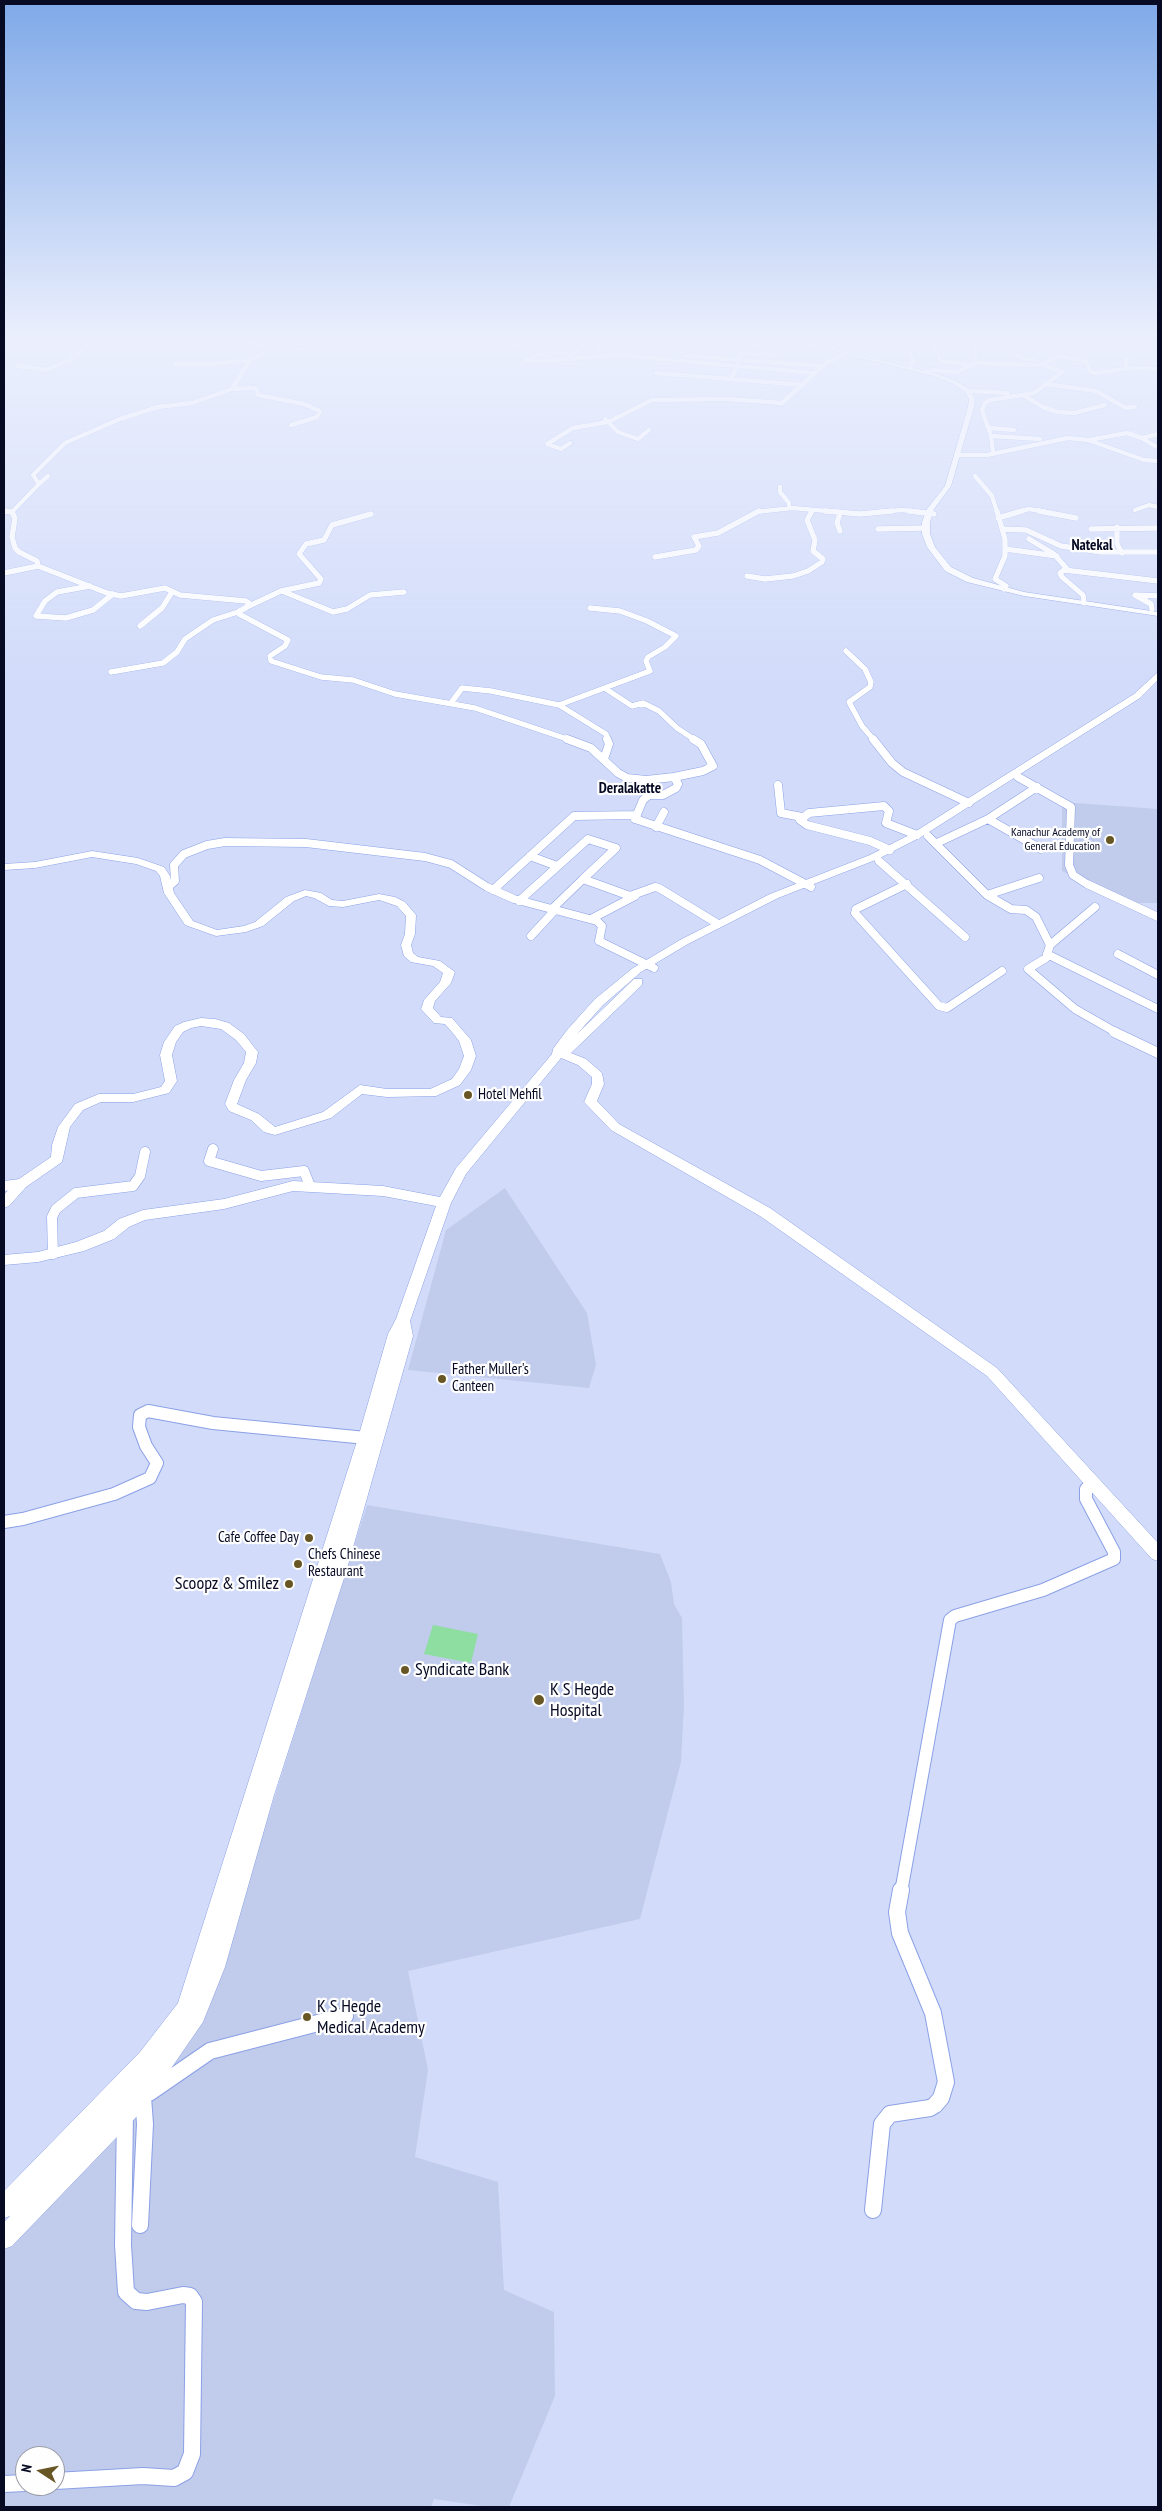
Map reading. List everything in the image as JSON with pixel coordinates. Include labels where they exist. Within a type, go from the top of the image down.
[{"type":"main road","points":[[960,451],[948,486],[925,528],[931,547],[948,569],[970,580],[1042,598],[1156,611]]},
{"type":"main road","points":[[931,514],[932,536],[938,550],[951,566],[970,577],[1005,588]]},
{"type":"main road","points":[[650,966],[736,920],[808,885],[879,861],[928,836],[938,826],[969,803],[1004,783],[1018,778],[1136,696],[1158,675]]},
{"type":"main road","points":[[4,2238],[133,2104],[196,2015],[215,1967],[395,1334],[403,1321],[444,1203],[461,1171],[558,1054],[598,1018],[650,966],[718,924],[890,850],[938,826],[1158,685]]},
{"type":"main road","points":[[4,867],[35,865],[78,855],[114,857],[138,861],[160,868],[168,887],[189,923],[216,933],[246,929],[259,924],[290,899],[305,893],[317,895],[329,903],[357,902],[379,897],[391,899],[401,904],[411,915],[410,934],[406,946],[408,954],[415,960],[436,963],[449,972],[445,983],[430,1000],[427,1009],[438,1020],[448,1021],[465,1040],[470,1056],[465,1070],[456,1082],[432,1094],[387,1094],[357,1090],[327,1115],[274,1131],[268,1129],[256,1117],[233,1108],[231,1104],[250,1063],[252,1052],[240,1037],[225,1026],[201,1022],[179,1029],[170,1042],[166,1055],[171,1081],[165,1090],[134,1098],[99,1098],[79,1107],[64,1127],[58,1145],[57,1159],[21,1184],[4,1203]]},
{"type":"main road","points":[[558,1054],[582,1062],[598,1076],[598,1084],[590,1102],[615,1127],[765,1212],[992,1372],[1013,1392],[1092,1483],[1158,1554]]},
{"type":"main road","points":[[4,1260],[53,1254],[109,1235],[124,1223],[143,1216],[224,1204],[293,1186],[383,1191],[444,1203]]},
{"type":"main road","points":[[4,2207],[147,2059],[186,2009],[293,1692],[338,1572],[406,1336],[403,1321]]},
{"type":"street","points":[[39,484],[33,478],[33,475],[58,451]]},
{"type":"street","points":[[959,455],[986,455],[997,451]]},
{"type":"street","points":[[1119,451],[1144,460],[1158,461]]},
{"type":"street","points":[[12,512],[48,476]]},
{"type":"street","points":[[976,476],[992,496],[1002,529],[1005,556],[996,579],[1005,588]]},
{"type":"street","points":[[780,487],[780,492],[789,503],[789,508],[792,508]]},
{"type":"street","points":[[1134,510],[1149,505],[1158,506]]},
{"type":"street","points":[[655,557],[696,550],[699,546],[694,537],[718,533],[758,511],[792,508],[860,514],[902,510],[931,514]]},
{"type":"street","points":[[998,518],[1029,509],[1076,518]]},
{"type":"street","points":[[747,576],[766,579],[793,576],[808,571],[822,562],[823,559],[813,551],[815,540],[807,520],[812,510]]},
{"type":"street","points":[[4,511],[12,512]]},
{"type":"street","points":[[12,512],[15,518],[12,537],[15,548],[36,561],[38,566]]},
{"type":"street","points":[[840,513],[837,523],[840,531]]},
{"type":"street","points":[[111,672],[119,669],[162,664],[177,652],[186,639],[213,620],[260,603],[281,591],[319,583],[321,579],[300,555],[306,544],[324,540],[332,526],[371,514]]},
{"type":"street","points":[[1118,527],[1117,544],[1122,553]]},
{"type":"street","points":[[1091,529],[1118,527],[1158,528]]},
{"type":"street","points":[[878,529],[925,528]]},
{"type":"street","points":[[1002,529],[1026,530],[1061,546],[1085,548],[1108,553],[1158,552]]},
{"type":"street","points":[[1029,539],[1057,556],[1068,570]]},
{"type":"street","points":[[1005,549],[1057,556]]},
{"type":"street","points":[[4,573],[38,566],[113,594],[137,594],[156,588],[165,588],[180,595],[238,598],[249,603],[247,607]]},
{"type":"street","points":[[1084,602],[1083,594],[1062,577],[1060,573],[1068,570],[1158,581]]},
{"type":"street","points":[[91,586],[57,592],[45,601],[36,616],[41,618],[66,618],[93,610],[113,594]]},
{"type":"street","points":[[281,591],[333,612],[347,609],[370,595],[404,592]]},
{"type":"street","points":[[140,626],[162,608],[172,592]]},
{"type":"street","points":[[1156,611],[1151,604],[1135,595],[1158,596]]},
{"type":"street","points":[[559,705],[650,671],[646,661],[648,657],[665,647],[676,636],[647,621],[620,611],[590,608]]},
{"type":"street","points":[[238,612],[242,618],[288,640],[286,646],[270,656],[271,661],[304,672],[353,680],[395,694],[426,701],[451,703],[526,724],[591,748],[626,778],[646,780],[674,777],[703,771],[713,766],[701,744],[677,728],[659,711],[643,703],[632,706],[606,689]]},
{"type":"street","points":[[846,651],[864,669],[871,682],[870,687],[849,702],[850,708],[868,734],[903,772],[969,803]]},
{"type":"street","points":[[451,703],[462,688],[491,691],[559,705],[606,734],[609,744],[604,759]]},
{"type":"street","points":[[674,777],[678,784],[676,788],[663,795],[649,795],[643,800],[635,819],[760,860],[808,885]]},
{"type":"street","points":[[1018,778],[1072,807],[1069,865],[1073,875],[1087,884],[1158,917]]},
{"type":"street","points":[[778,785],[781,813],[802,816],[809,813],[884,806],[889,811],[886,823],[917,836]]},
{"type":"street","points":[[937,843],[988,819],[1037,787]]},
{"type":"street","points":[[656,827],[664,812]]},
{"type":"street","points":[[493,890],[574,816],[637,815]]},
{"type":"street","points":[[802,816],[800,820],[807,825],[870,841],[890,850]]},
{"type":"street","points":[[988,819],[1042,848]]},
{"type":"street","points":[[928,836],[937,843],[986,895],[1011,910],[1033,913],[1048,950],[1158,1009]]},
{"type":"street","points":[[520,901],[588,839],[616,848],[583,879],[532,936]]},
{"type":"street","points":[[168,887],[176,882],[174,865],[184,854],[207,845],[250,841],[306,843],[440,860],[472,876],[493,890],[520,901],[597,921],[602,926],[599,941],[650,966]]},
{"type":"street","points":[[530,856],[557,866]]},
{"type":"street","points":[[879,861],[965,937]]},
{"type":"street","points":[[986,895],[1038,878]]},
{"type":"street","points":[[583,879],[623,894],[636,896]]},
{"type":"street","points":[[907,884],[856,909],[855,913],[939,1006],[946,1008],[1002,971]]},
{"type":"street","points":[[591,918],[654,887],[659,888],[718,924]]},
{"type":"street","points":[[1094,907],[1048,950],[1046,958],[1028,969],[1075,1009],[1096,1023],[1158,1053]]},
{"type":"street","points":[[1118,954],[1158,975]]},
{"type":"street","points":[[213,1149],[209,1161],[260,1176],[304,1171],[310,1186]]},
{"type":"street","points":[[53,1254],[52,1217],[56,1209],[76,1193],[132,1186],[140,1176],[145,1152]]},
{"type":"street","points":[[4,1186],[21,1184]]},
{"type":"street","points":[[4,1522],[22,1519],[114,1494],[150,1478],[157,1463],[146,1446],[139,1427],[140,1415],[148,1411],[213,1423],[366,1438]]},
{"type":"street","points":[[873,2210],[882,2124],[890,2114],[930,2108],[935,2105],[941,2098],[946,2082],[934,2013],[900,1933],[898,1912],[950,1620],[955,1616],[1042,1590],[1114,1558],[1114,1552],[1086,1498],[1086,1489],[1092,1483]]},
{"type":"street","points":[[65,2480],[143,2476],[174,2478],[185,2472],[192,2454],[194,2432],[194,2302],[190,2296],[182,2296],[146,2302],[136,2300],[126,2292],[123,2245],[125,2164],[133,2104],[210,2051],[345,2016]]},
{"type":"street","points":[[133,2104],[145,2124],[140,2225]]},
{"type":"street","points":[[125,2164],[143,2162]]},
{"type":"shaded area","name":"Kanachur Academy of General Education","points":[[1062,802],[1158,809],[1158,903],[1125,903],[1062,871]]},
{"type":"shaded area","points":[[505,1188],[587,1313],[596,1365],[589,1388],[408,1370],[446,1230]]},
{"type":"shaded area","name":"K S Hegde Medical Academy","points":[[367,1505],[660,1554],[671,1582],[674,1604],[682,1618],[684,1706],[681,1762],[640,1919],[408,1971],[428,2070],[415,2157],[498,2182],[504,2290],[554,2312],[555,2396],[509,2507],[489,2507],[434,2499],[431,2507],[4,2507],[4,2243],[139,2105],[217,1979]]},
{"type":"green space","points":[[433,1625],[478,1634],[471,1663],[424,1654]]},
{"type":"place","name":"Kanachur Academy of General Education","points":[[1110,840]]},
{"type":"place","name":"Hotel Mehfil","points":[[468,1095]]},
{"type":"place","name":"Father Muller's Canteen","points":[[442,1379]]},
{"type":"place","name":"Cafe Coffee Day","points":[[309,1538]]},
{"type":"place","name":"Chefs Chinese Restaurant","points":[[298,1564]]},
{"type":"place","name":"Scoopz & Smilez","points":[[289,1584]]},
{"type":"place","name":"Syndicate Bank","points":[[405,1670]]},
{"type":"place","name":"K S Hegde Hospital","points":[[539,1700]]},
{"type":"place","name":"K S Hegde Medical Academy","points":[[307,2017]]},
{"type":"district","name":"Natekal","points":[[1092,546]]},
{"type":"district","name":"Deralakatte","points":[[630,789]]}]
